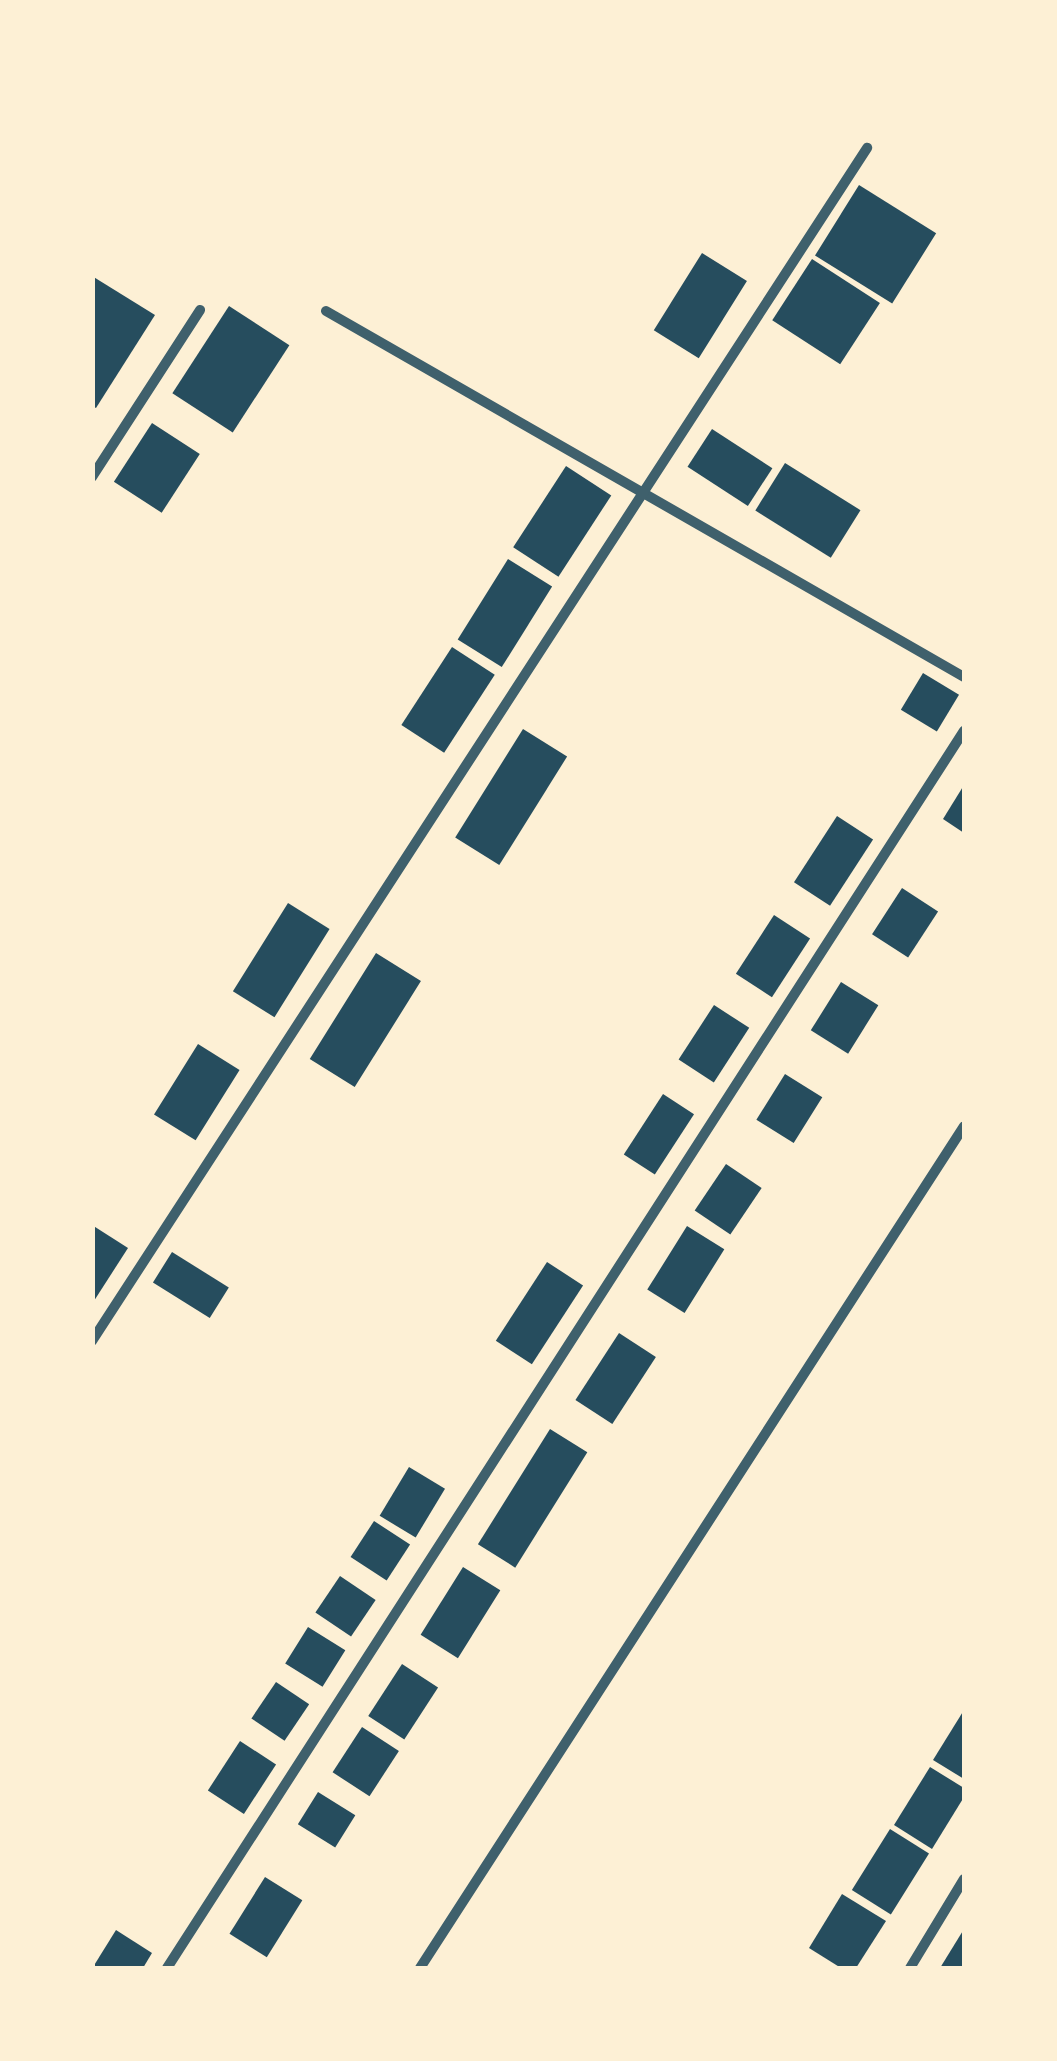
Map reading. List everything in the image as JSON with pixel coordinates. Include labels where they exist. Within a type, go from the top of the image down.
[{"type":"street","points":[[92,1341],[867,148]]},
{"type":"street","points":[[92,477],[200,310]]},
{"type":"street","points":[[326,311],[964,677]]},
{"type":"street","points":[[167,1968],[964,731]]},
{"type":"street","points":[[420,1968],[964,1126]]},
{"type":"street","points":[[910,1968],[964,1879]]},
{"type":"building","points":[[859,185],[936,233],[892,304],[815,255]]},
{"type":"building","points":[[702,253],[747,281],[699,358],[654,330]]},
{"type":"building","points":[[812,259],[880,303],[840,364],[772,320]]},
{"type":"building","points":[[92,276],[155,315],[96,408],[92,406]]},
{"type":"building","points":[[229,306],[289,345],[233,432],[172,393]]},
{"type":"building","points":[[152,423],[200,454],[162,513],[114,482]]},
{"type":"building","points":[[712,429],[772,468],[748,506],[687,467]]},
{"type":"building","points":[[785,463],[860,510],[831,558],[755,510]]},
{"type":"building","points":[[566,466],[611,495],[558,577],[513,547]]},
{"type":"building","points":[[508,559],[552,587],[502,667],[458,640]]},
{"type":"building","points":[[452,647],[495,675],[444,753],[401,725]]},
{"type":"building","points":[[923,673],[959,695],[937,731],[901,710]]},
{"type":"building","points":[[523,729],[567,757],[499,865],[455,838]]},
{"type":"building","points":[[964,785],[964,833],[943,819]]},
{"type":"building","points":[[837,816],[873,839],[830,906],[794,882]]},
{"type":"building","points":[[902,888],[938,911],[908,958],[872,934]]},
{"type":"building","points":[[288,903],[330,929],[274,1017],[233,991]]},
{"type":"building","points":[[774,915],[810,938],[772,997],[736,974]]},
{"type":"building","points":[[376,953],[421,981],[355,1087],[310,1059]]},
{"type":"building","points":[[841,982],[878,1005],[848,1054],[811,1030]]},
{"type":"building","points":[[714,1005],[749,1028],[714,1082],[679,1060]]},
{"type":"building","points":[[198,1044],[240,1070],[196,1140],[154,1114]]},
{"type":"building","points":[[785,1074],[822,1097],[794,1143],[756,1120]]},
{"type":"building","points":[[663,1094],[694,1114],[655,1175],[624,1154]]},
{"type":"building","points":[[726,1164],[762,1188],[730,1234],[695,1210]]},
{"type":"building","points":[[92,1225],[128,1248],[92,1304]]},
{"type":"building","points":[[687,1226],[724,1249],[685,1313],[647,1290]]},
{"type":"building","points":[[172,1252],[229,1288],[210,1318],[153,1283]]},
{"type":"building","points":[[547,1262],[583,1285],[532,1364],[496,1341]]},
{"type":"building","points":[[619,1333],[656,1357],[612,1424],[575,1400]]},
{"type":"building","points":[[550,1429],[587,1452],[515,1568],[478,1544]]},
{"type":"building","points":[[409,1467],[445,1489],[416,1537],[380,1516]]},
{"type":"building","points":[[374,1521],[410,1544],[387,1580],[351,1557]]},
{"type":"building","points":[[463,1567],[500,1590],[458,1658],[421,1635]]},
{"type":"building","points":[[340,1576],[376,1600],[351,1637],[315,1612]]},
{"type":"building","points":[[308,1627],[345,1650],[323,1687],[285,1663]]},
{"type":"building","points":[[402,1664],[438,1687],[404,1739],[368,1716]]},
{"type":"building","points":[[276,1682],[309,1704],[285,1741],[251,1718]]},
{"type":"building","points":[[964,1710],[964,1779],[933,1760]]},
{"type":"building","points":[[362,1727],[399,1751],[369,1796],[333,1772]]},
{"type":"building","points":[[240,1741],[276,1764],[244,1814],[208,1790]]},
{"type":"building","points":[[930,1767],[964,1788],[964,1797],[932,1849],[894,1825]]},
{"type":"building","points":[[318,1792],[355,1815],[335,1848],[298,1824]]},
{"type":"building","points":[[890,1829],[929,1853],[891,1914],[852,1890]]},
{"type":"building","points":[[265,1877],[302,1900],[267,1957],[229,1934]]},
{"type":"building","points":[[842,1894],[886,1921],[856,1968],[841,1968],[809,1948]]},
{"type":"building","points":[[964,1929],[964,1968],[940,1968]]},
{"type":"building","points":[[116,1930],[152,1953],[143,1968],[93,1967]]}]
